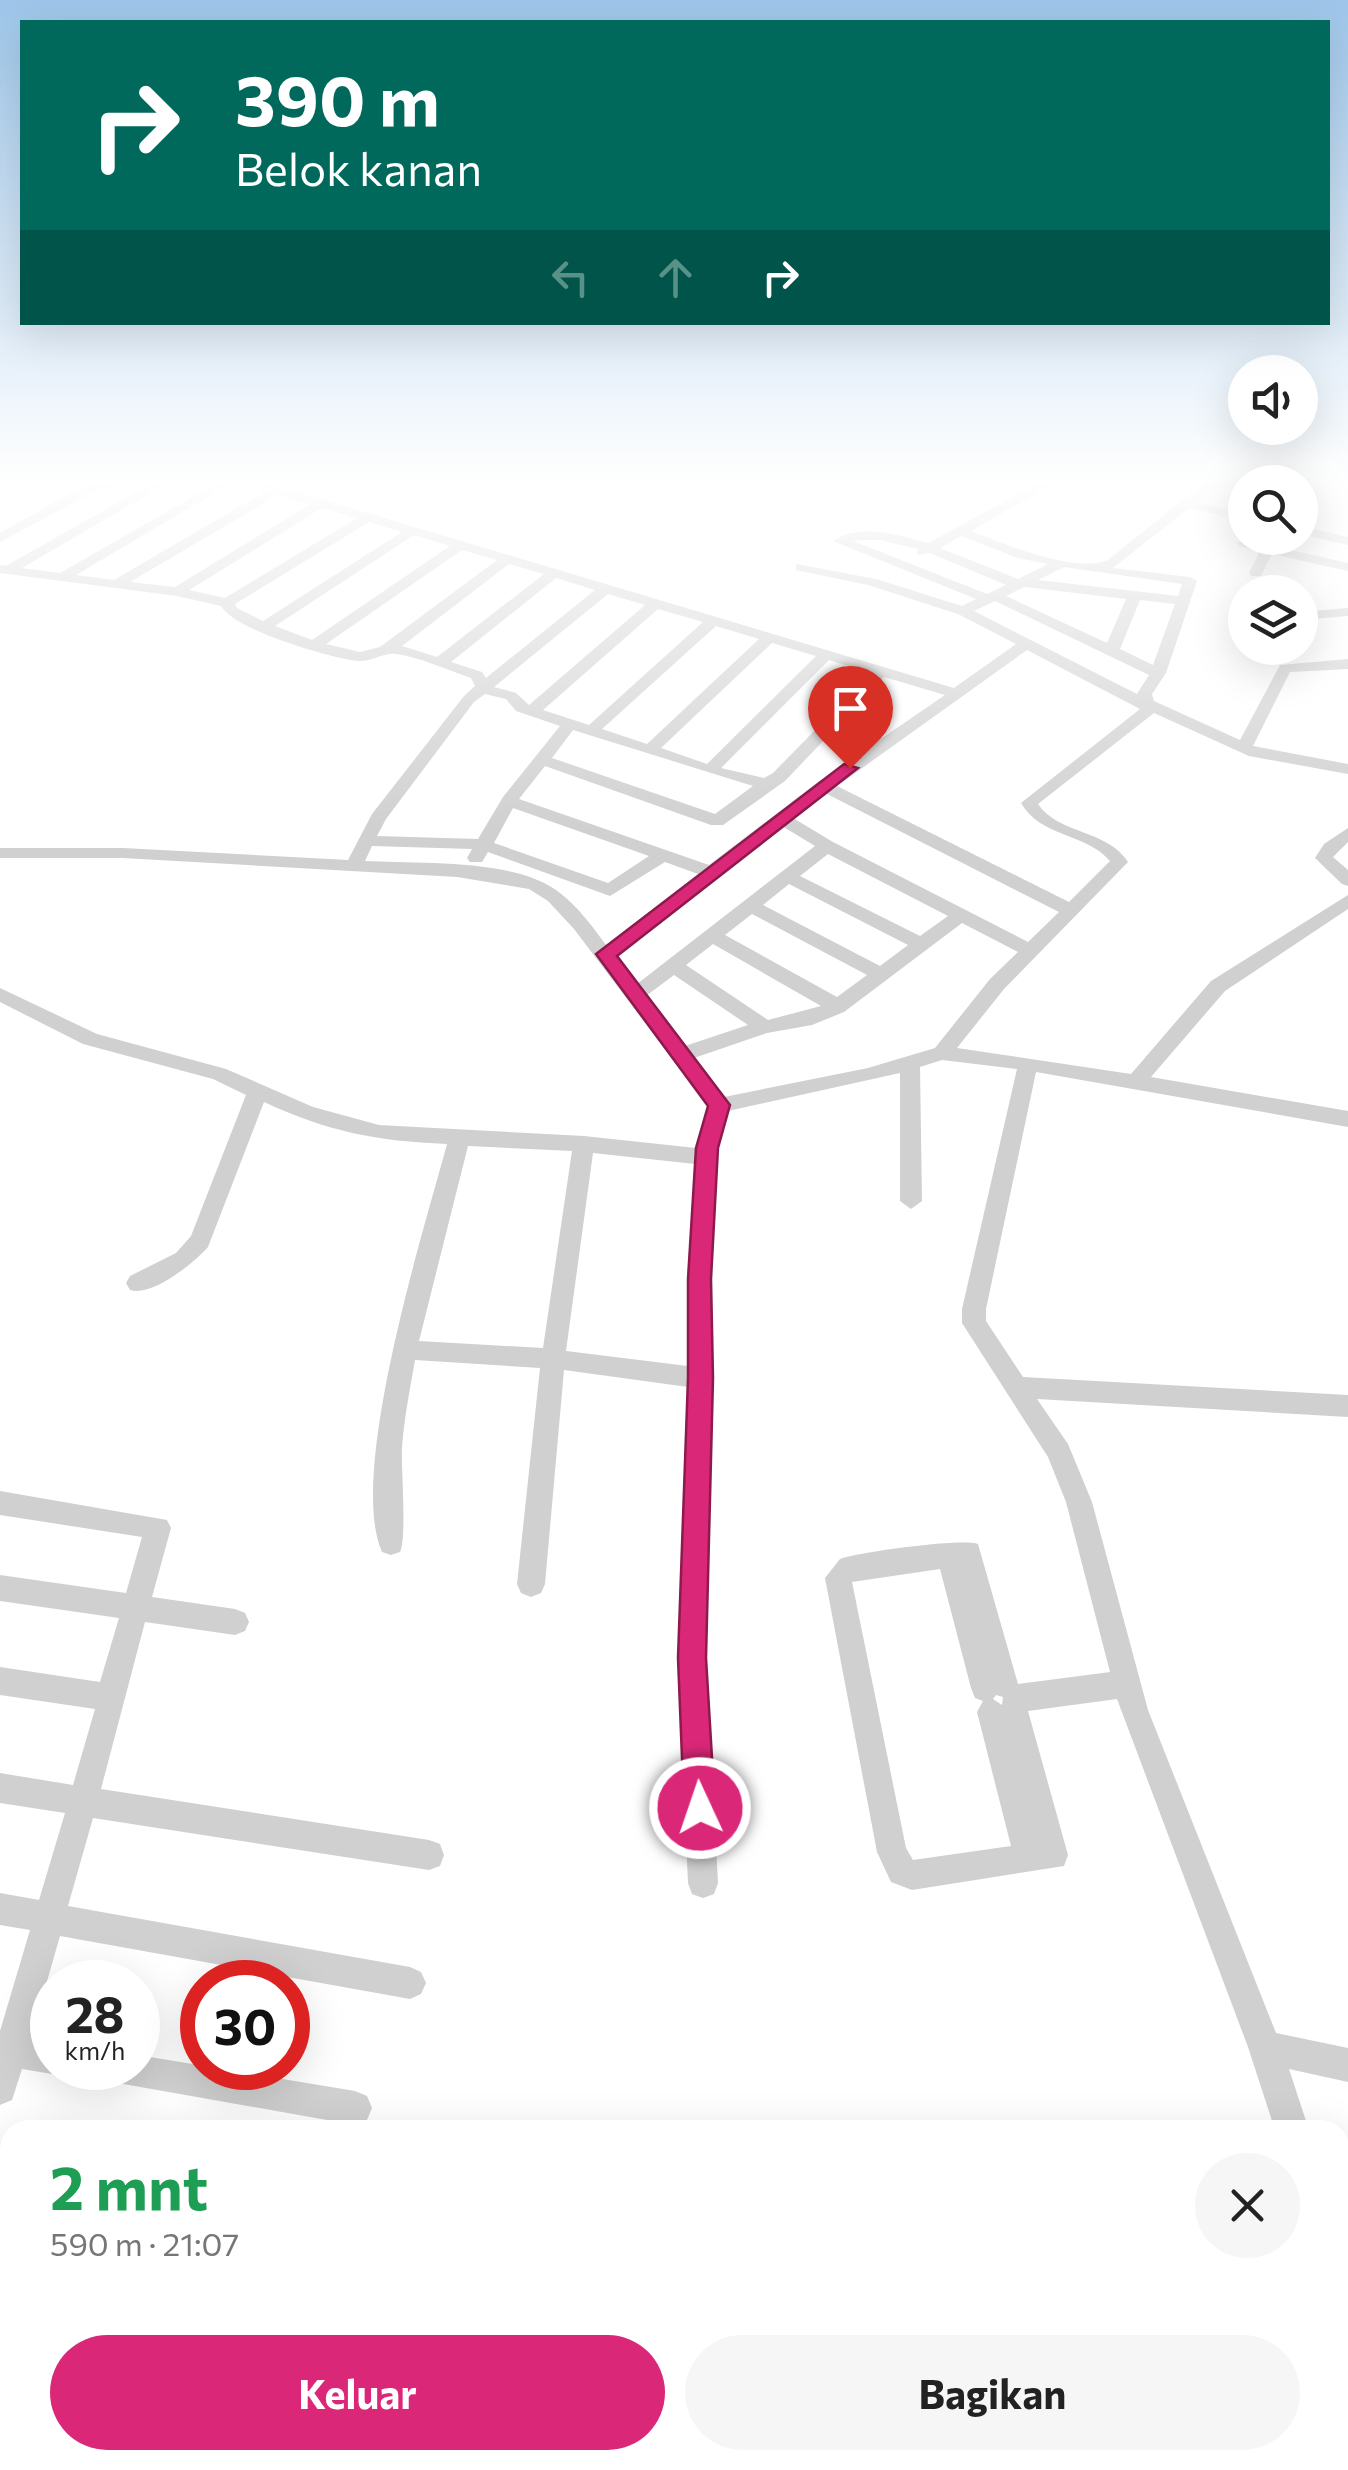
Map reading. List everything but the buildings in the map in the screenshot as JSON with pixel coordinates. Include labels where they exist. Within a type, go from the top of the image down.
[{"type":"street","points":[[210,599],[227,603],[233,599]]},
{"type":"street","points":[[264,627],[306,599]]},
{"type":"street","points":[[315,644],[381,599]]},
{"type":"street","points":[[227,603],[231,612],[264,627],[362,657],[389,647],[452,599]]},
{"type":"street","points":[[440,662],[520,599]]},
{"type":"street","points":[[353,866],[364,841],[410,774],[483,686],[592,599]]},
{"type":"street","points":[[644,599],[955,693]]},
{"type":"street","points":[[926,599],[962,611],[1149,706],[1244,749],[1280,760],[1348,770]]},
{"type":"street","points":[[962,611],[983,599]]},
{"type":"street","points":[[1000,599],[1020,605],[1079,609],[1118,599]]},
{"type":"street","points":[[1020,605],[1027,599]]},
{"type":"street","points":[[1065,599],[1079,609],[1112,650],[1158,674]]},
{"type":"street","points":[[1112,650],[1133,599]]},
{"type":"street","points":[[1149,706],[1144,694],[1158,674],[1184,601],[1170,599]]},
{"type":"street","points":[[532,711],[656,603]]},
{"type":"street","points":[[1318,614],[1348,612]]},
{"type":"street","points":[[592,730],[714,620]]},
{"type":"street","points":[[650,750],[771,636]]},
{"type":"street","points":[[606,954],[824,786],[1026,644]]},
{"type":"street","points":[[389,647],[476,674],[483,686],[510,696],[518,706],[710,770],[766,784]]},
{"type":"street","points":[[710,770],[828,653]]},
{"type":"street","points":[[1244,749],[1285,668],[1348,664]]},
{"type":"street","points":[[544,760],[717,821],[779,777],[883,670]]},
{"type":"street","points":[[942,1053],[997,984],[1119,862],[1117,854],[1036,815],[1029,803],[1149,706]]},
{"type":"street","points":[[470,874],[481,844],[509,801],[571,722]]},
{"type":"street","points":[[824,786],[1072,911]]},
{"type":"street","points":[[509,801],[711,872]]},
{"type":"street","points":[[782,818],[827,846],[1030,950]]},
{"type":"street","points":[[1348,833],[1324,858],[1348,880]]},
{"type":"street","points":[[364,841],[481,844],[603,890],[616,889],[663,856]]},
{"type":"street","points":[[634,996],[827,846]]},
{"type":"street","points":[[0,853],[123,853],[353,866],[513,878],[535,885],[554,897],[606,954],[719,1105],[706,1157],[699,1279],[692,1658],[703,1883]]},
{"type":"street","points":[[787,876],[920,944]]},
{"type":"street","points":[[1137,1080],[1218,986],[1348,902]]},
{"type":"street","points":[[748,905],[880,974]]},
{"type":"street","points":[[683,1054],[765,1026],[805,1020],[835,1005],[961,915]]},
{"type":"street","points":[[712,935],[835,1005]]},
{"type":"street","points":[[673,965],[765,1026]]},
{"type":"street","points":[[0,994],[90,1039],[219,1074],[341,1124],[378,1133],[584,1144],[706,1157]]},
{"type":"street","points":[[719,1105],[942,1053],[1137,1080],[1348,1119]]},
{"type":"street","points":[[910,1062],[912,1201]]},
{"type":"street","points":[[1028,1063],[974,1308],[979,1334],[1059,1452],[1079,1502],[1127,1684],[1265,2047],[1289,2120]]},
{"type":"street","points":[[138,1283],[184,1259],[200,1241],[259,1090]]},
{"type":"street","points":[[391,1543],[384,1501],[407,1350],[459,1140]]},
{"type":"street","points":[[531,1584],[553,1359],[584,1144]]},
{"type":"street","points":[[407,1350],[553,1359],[700,1378]]},
{"type":"street","points":[[1015,1387],[1348,1406]]},
{"type":"street","points":[[0,1503],[158,1528],[84,1802],[6,2049],[0,2088]]},
{"type":"street","points":[[950,1555],[1002,1699],[1052,1855],[912,1875],[896,1865],[892,1852],[838,1578],[849,1568],[950,1555]]},
{"type":"street","points":[[0,1588],[234,1622]]},
{"type":"street","points":[[0,1680],[109,1700]]},
{"type":"street","points":[[1002,1699],[1127,1684]]},
{"type":"street","points":[[0,1788],[429,1855]]},
{"type":"street","points":[[0,1908],[410,1983]]},
{"type":"street","points":[[1265,2047],[1348,2065]]},
{"type":"street","points":[[160,2076],[355,2108]]},
{"type":"route","points":[[700,1808],[692,1658],[699,1279],[707,1148],[719,1105],[606,954],[850,768]]}]
